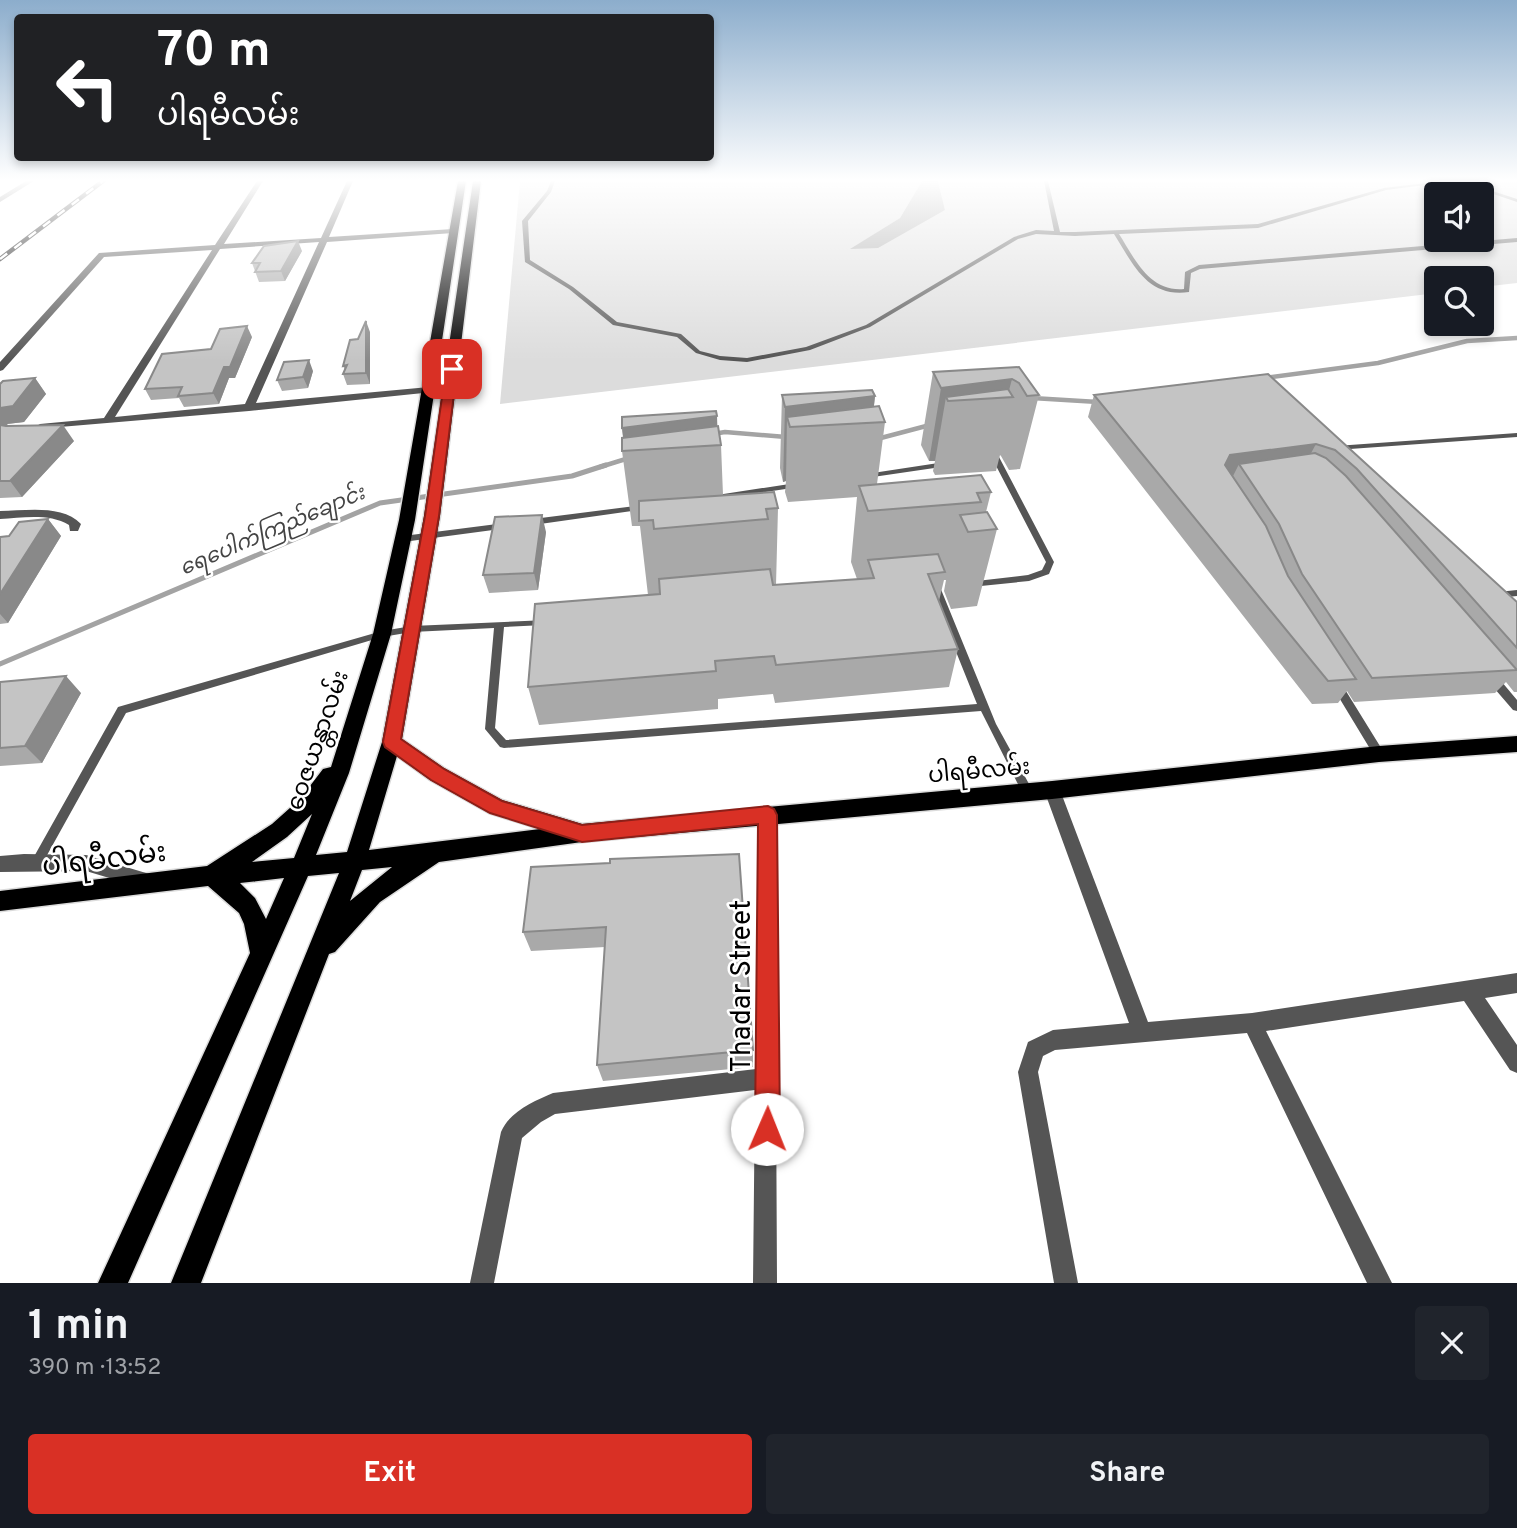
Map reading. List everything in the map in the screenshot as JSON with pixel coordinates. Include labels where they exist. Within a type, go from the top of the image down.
[{"type":"main road","name":"ဝေဇယန္တာလမ်း","points":[[113,1283],[301,866],[346,748],[382,634],[407,520],[452,241]]},
{"type":"main road","points":[[186,1283],[355,860],[392,742],[429,536],[469,241]]},
{"type":"main road","points":[[392,742],[438,774],[496,807],[582,833]]},
{"type":"main road","name":"ပါရမီလမ်း","points":[[2,904],[149,882],[446,852],[582,833],[1028,793],[1379,754],[1517,744]]},
{"type":"main road","points":[[261,954],[258,924],[250,908],[236,892],[210,875],[251,852],[289,822],[323,787],[346,748]]},
{"type":"main road","points":[[315,957],[357,908],[401,870],[446,852]]},
{"type":"street","points":[[107,421],[222,241]]},
{"type":"street","points":[[0,368],[102,255],[282,241]]},
{"type":"street","points":[[248,408],[325,241]]},
{"type":"street","points":[[27,428],[429,390]]},
{"type":"street","points":[[0,516],[58,516],[75,524],[74,528]]},
{"type":"street","points":[[1052,790],[1142,1032]]},
{"type":"street","name":"Thadar Street","points":[[765,1283],[768,815]]},
{"type":"street","points":[[0,864],[86,863],[149,882]]},
{"type":"street","points":[[1066,1283],[1028,1072],[1035,1049],[1053,1040],[1252,1023],[1517,983]]},
{"type":"street","points":[[1468,990],[1517,1063]]},
{"type":"street","points":[[1252,1023],[1380,1283]]},
{"type":"street","points":[[482,1283],[512,1132],[533,1114],[553,1104],[768,1078]]},
{"type":"lane","points":[[525,241],[525,258],[537,269],[570,288],[615,324],[684,338],[692,348],[703,354],[732,360],[766,358],[808,349],[868,326],[1011,241]]},
{"type":"lane","points":[[1121,241],[1150,284],[1170,292],[1186,291],[1188,272],[1199,267],[1507,241]]},
{"type":"lane","points":[[1339,457],[1329,448],[1517,435]]},
{"type":"lane","points":[[960,585],[1029,578],[1046,572],[1050,562],[995,457],[981,459]]},
{"type":"lane","points":[[860,476],[954,463]]},
{"type":"lane","points":[[712,497],[806,484]]},
{"type":"lane","points":[[524,524],[658,505]]},
{"type":"lane","points":[[403,539],[510,526]]},
{"type":"lane","points":[[922,588],[948,586]]},
{"type":"lane","points":[[935,587],[991,724],[1028,793]]},
{"type":"lane","points":[[1483,596],[1517,593]]},
{"type":"lane","points":[[37,862],[122,710],[382,634],[412,629],[554,621]]},
{"type":"lane","points":[[499,626],[490,730],[504,744],[985,707]]},
{"type":"lane","points":[[1481,664],[1517,706]]},
{"type":"lane","points":[[1331,676],[1379,754]]},
{"type":"shaded area","points":[[515,241],[864,241],[851,249],[871,241],[1424,241],[1424,252],[1494,252],[1494,241],[1517,241],[1517,283],[1494,286],[1494,266],[1424,266],[1424,295],[500,404]]},
{"type":"shaded area","points":[[863,241],[891,241],[878,248],[850,249]]},
{"type":"building","points":[[298,241],[281,271],[255,272],[260,263],[252,263],[264,246]]},
{"type":"building","points":[[366,321],[366,373],[343,374],[347,365],[343,366],[350,340],[358,339]]},
{"type":"building","points":[[247,326],[230,367],[224,367],[213,393],[178,396],[182,387],[145,389],[162,354],[211,349],[220,329]]},
{"type":"building","points":[[309,360],[303,377],[277,380],[284,362]]},
{"type":"building","points":[[1019,367],[1039,395],[1027,396],[1019,383],[1012,379],[941,388],[933,372]]},
{"type":"building","points":[[1268,374],[1517,602],[1517,648],[1357,469],[1335,450],[1316,444],[1230,455],[1225,465],[1266,526],[1288,576],[1356,679],[1328,681],[1094,395]]},
{"type":"building","points":[[35,378],[13,406],[0,408],[0,384],[3,381]]},
{"type":"building","points":[[1008,389],[1013,397],[948,401],[946,397]]},
{"type":"building","points":[[872,390],[875,396],[785,407],[782,395]]},
{"type":"building","points":[[879,406],[885,422],[790,427],[787,417]]},
{"type":"building","points":[[716,411],[717,416],[622,428],[622,417]]},
{"type":"building","points":[[0,425],[63,425],[10,481],[0,481]]},
{"type":"building","points":[[718,426],[721,445],[622,451],[622,438]]},
{"type":"building","points":[[1315,453],[1326,458],[1346,476],[1517,670],[1372,678],[1302,574],[1279,524],[1239,464]]},
{"type":"building","points":[[981,475],[991,492],[977,493],[981,502],[868,511],[859,486]]},
{"type":"building","points":[[774,492],[778,508],[766,509],[768,519],[654,529],[653,520],[639,521],[639,501]]},
{"type":"building","points":[[987,512],[997,529],[968,532],[960,515]]},
{"type":"building","points":[[542,515],[534,573],[483,575],[495,517]]},
{"type":"building","points":[[48,519],[0,594],[0,537],[9,536],[19,522]]},
{"type":"building","points":[[938,554],[945,572],[928,574],[958,649],[776,665],[774,656],[715,661],[716,671],[528,687],[535,604],[660,594],[659,579],[770,569],[773,585],[874,578],[868,560]]},
{"type":"building","points":[[66,676],[25,746],[0,748],[0,682]]},
{"type":"building","points":[[739,854],[753,1050],[597,1065],[606,927],[523,932],[531,867],[610,863],[610,859]]},
{"type":"waterway","name":"ရေပေါက်ကြည်ချောင်း","points":[[1264,378],[1378,363],[1467,341],[1517,338]]},
{"type":"waterway","name":"ရေပေါက်ကြည်ချောင်း","points":[[1032,398],[1098,402]]},
{"type":"waterway","name":"ရေပေါက်ကြည်ချောင်း","points":[[877,439],[930,425]]},
{"type":"waterway","name":"ရေပေါက်ကြည်ချောင်း","points":[[713,434],[725,432],[786,437]]},
{"type":"waterway","name":"ရေပေါက်ကြည်ချောင်း","points":[[600,467],[629,458]]},
{"type":"waterway","name":"ရေပေါက်ကြည်ချောင်း","points":[[0,664],[380,503],[572,476],[606,465]]},
{"type":"railway","points":[[0,259],[24,241]]},
{"type":"route","points":[[452,369],[432,516],[392,742],[438,774],[496,807],[582,833],[768,815],[767,1129]]}]
